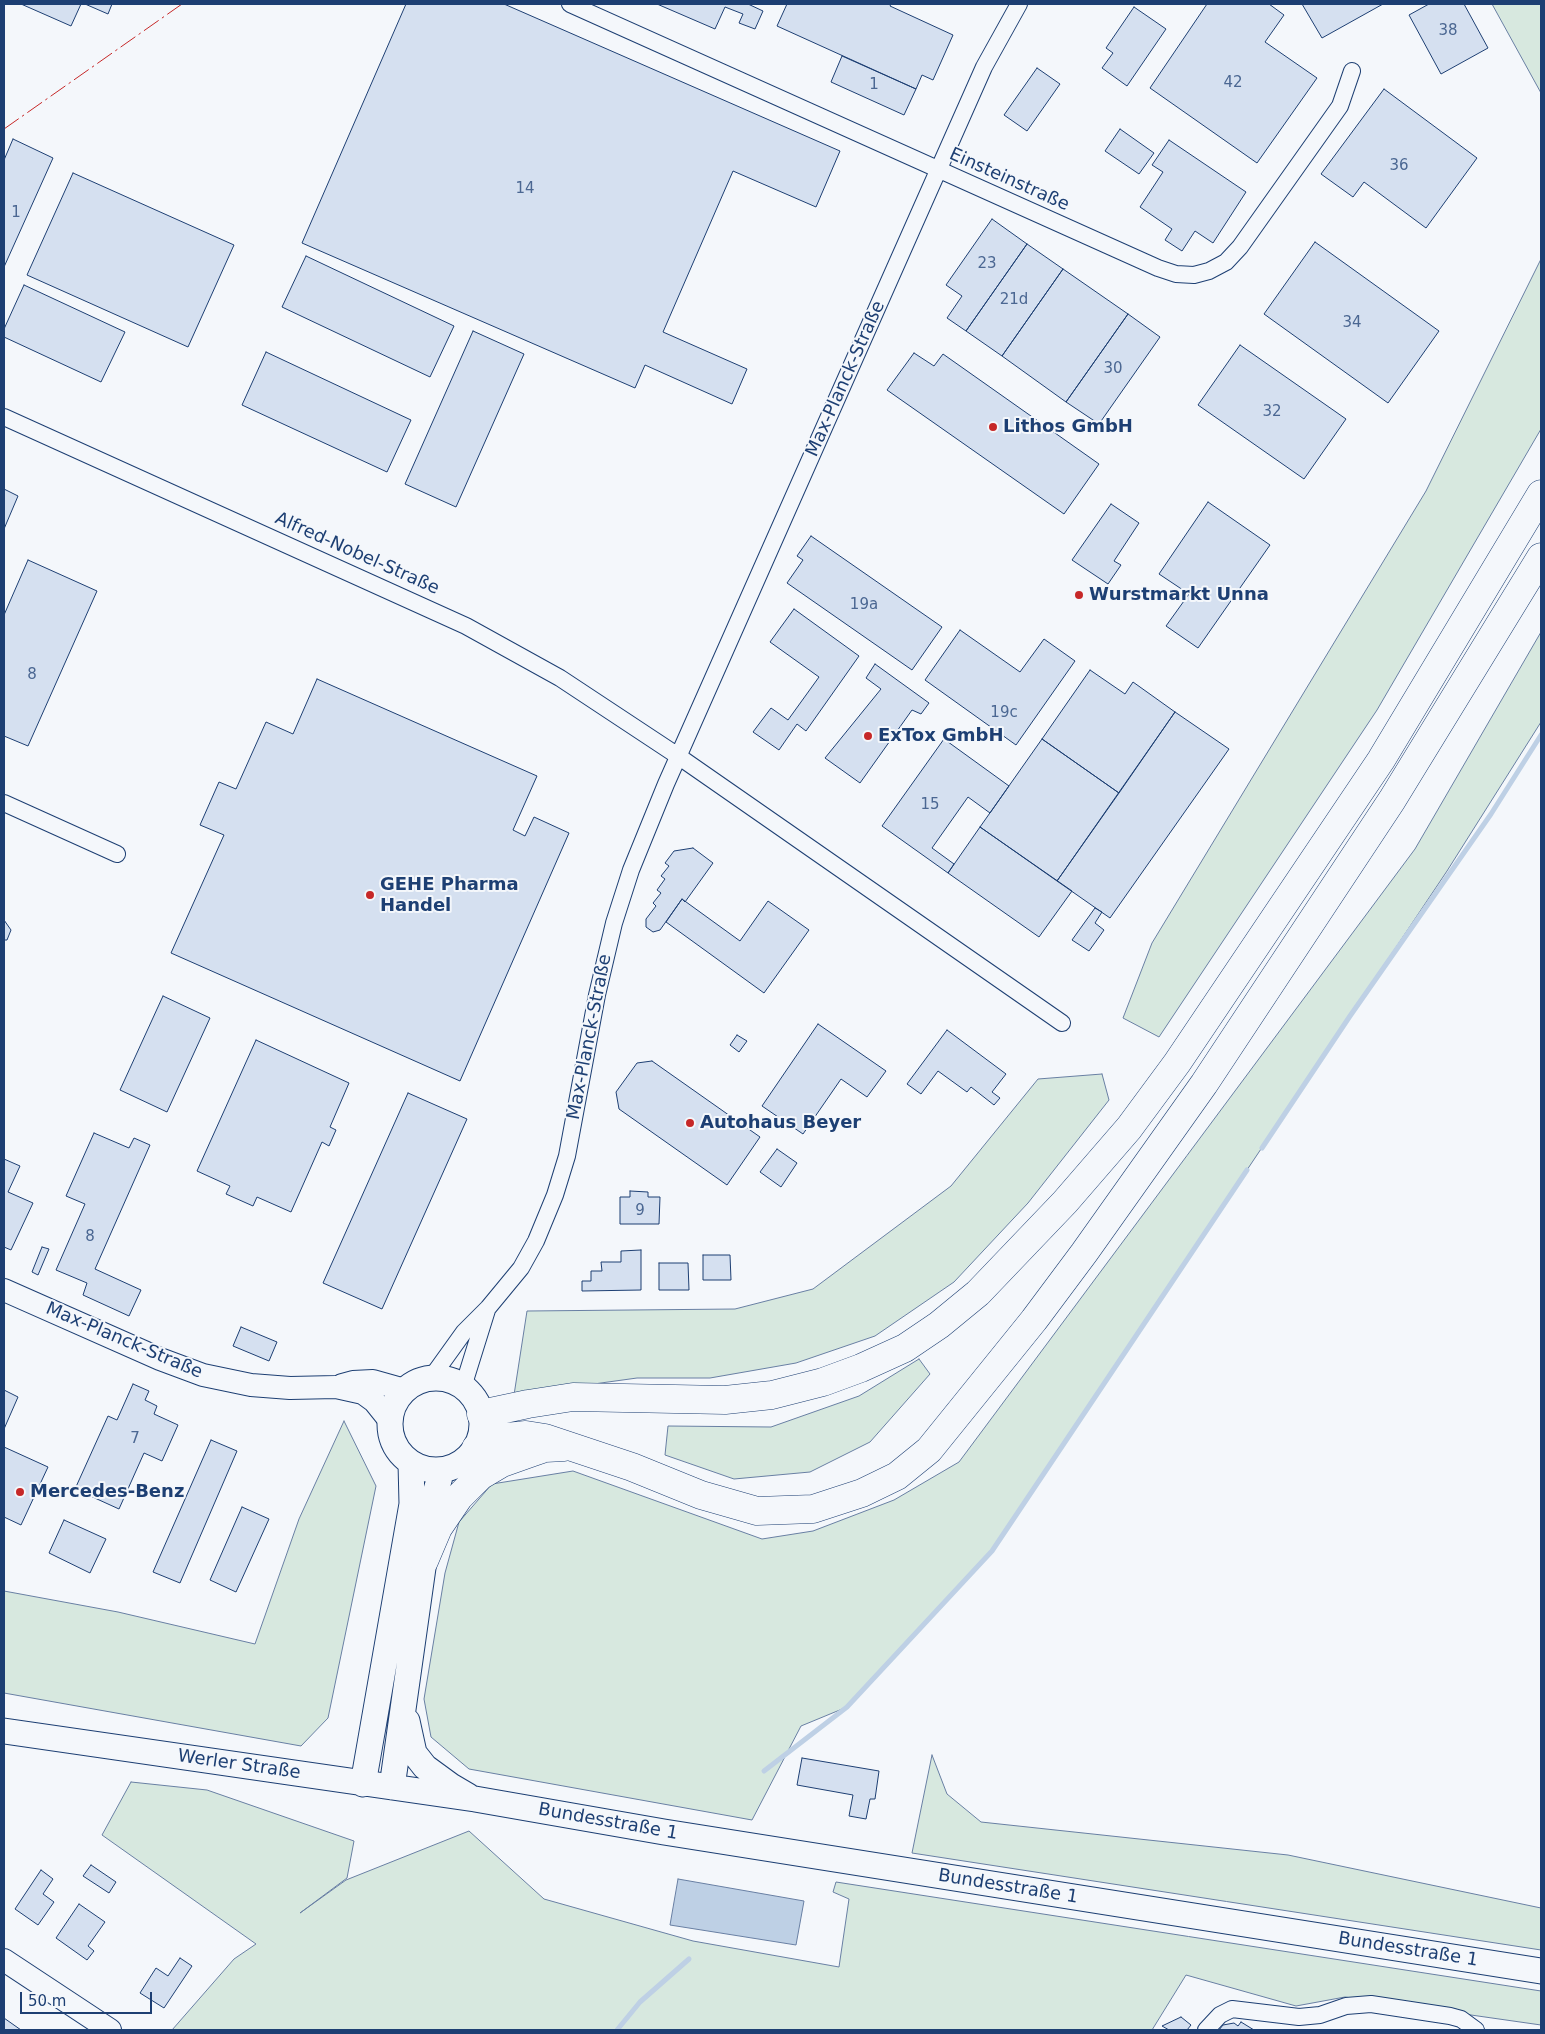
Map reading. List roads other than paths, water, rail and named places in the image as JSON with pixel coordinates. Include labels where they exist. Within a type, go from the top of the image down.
[{"type":"highway","points":[[481,1414],[528,1404],[573,1398],[706,1400],[772,1395],[823,1382],[861,1368],[905,1348],[939,1325],[978,1294],[1046,1223],[1129,1128],[1177,1063],[1381,760],[1541,494]]},
{"type":"highway","points":[[476,1448],[498,1438],[526,1435],[545,1438],[632,1466],[702,1494],[758,1511],[813,1509],[862,1493],[897,1476],[929,1450],[1084,1253],[1204,1084],[1392,800],[1541,557]]},
{"type":"highway","points":[[424,1561],[438,1528],[458,1497],[480,1476],[502,1463],[545,1448],[573,1447]]},
{"type":"main road","name":"Max-Planck-Straße","points":[[4,1290],[160,1359],[203,1375],[251,1385],[290,1388],[336,1387],[363,1393],[374,1400],[390,1421]]},
{"type":"main road","points":[[431,1378],[448,1380],[463,1387],[477,1404],[481,1414],[482,1426],[476,1448],[461,1463],[442,1470],[426,1470],[410,1463],[399,1452],[391,1437],[390,1421],[394,1404],[412,1384],[431,1378]]},
{"type":"main road","name":"Max-Planck-Straße","points":[[336,1387],[353,1382],[373,1381],[405,1390]]},
{"type":"main road","points":[[363,1784],[412,1504],[410,1463]]},
{"type":"main road","points":[[392,1787],[432,1504],[442,1470]]},
{"type":"main road","points":[[403,1702],[414,1753],[425,1767],[451,1786],[475,1799]]},
{"type":"main road","name":"Werler Straße","points":[[4,1731],[475,1799]]},
{"type":"main road","name":"Bundesstraße 1","points":[[475,1799],[664,1832],[1541,1971]]},
{"type":"main road","points":[[4,1960],[110,2030]]},
{"type":"street","name":"Einsteinstraße","points":[[570,4],[1158,268],[1176,274],[1194,275],[1209,271],[1226,262],[1240,248],[1340,106],[1352,71]]},
{"type":"street","name":"Max-Planck-Straße","points":[[431,1378],[464,1332],[488,1308],[521,1268],[536,1241],[555,1195],[567,1156],[597,995],[614,924],[631,870],[678,756],[984,67],[1019,4]]},
{"type":"street","name":"Alfred-Nobel-Straße","points":[[4,417],[466,626],[560,678],[678,756]]},
{"type":"street","points":[[678,756],[1062,1023]]},
{"type":"street","points":[[4,803],[117,854]]},
{"type":"street","name":"Max-Planck-Straße","points":[[463,1387],[488,1308]]},
{"type":"street","points":[[1206,2030],[1220,2015],[1232,2010],[1299,2017],[1320,2014],[1346,2006],[1371,2004],[1450,2016],[1461,2020],[1476,2030]]},
{"type":"water","points":[[678,1879],[804,1901],[796,1945],[670,1925]]},
{"type":"waterway","points":[[1262,1148],[1350,1016],[1491,814],[1541,735]]},
{"type":"waterway","points":[[764,1771],[847,1707],[992,1551],[1247,1170]]},
{"type":"waterway","points":[[617,2030],[640,2002],[689,1959]]},
{"type":"place","name":"Lithos GmbH","points":[[993,427]]},
{"type":"place","name":"Wurstmarkt Unna","points":[[1079,595]]},
{"type":"place","name":"ExTox GmbH","points":[[868,736]]},
{"type":"place","name":"GEHE Pharma Handel","points":[[370,895]]},
{"type":"place","name":"Autohaus Beyer","points":[[690,1123]]},
{"type":"place","name":"Mercedes-Benz","points":[[20,1492]]}]
